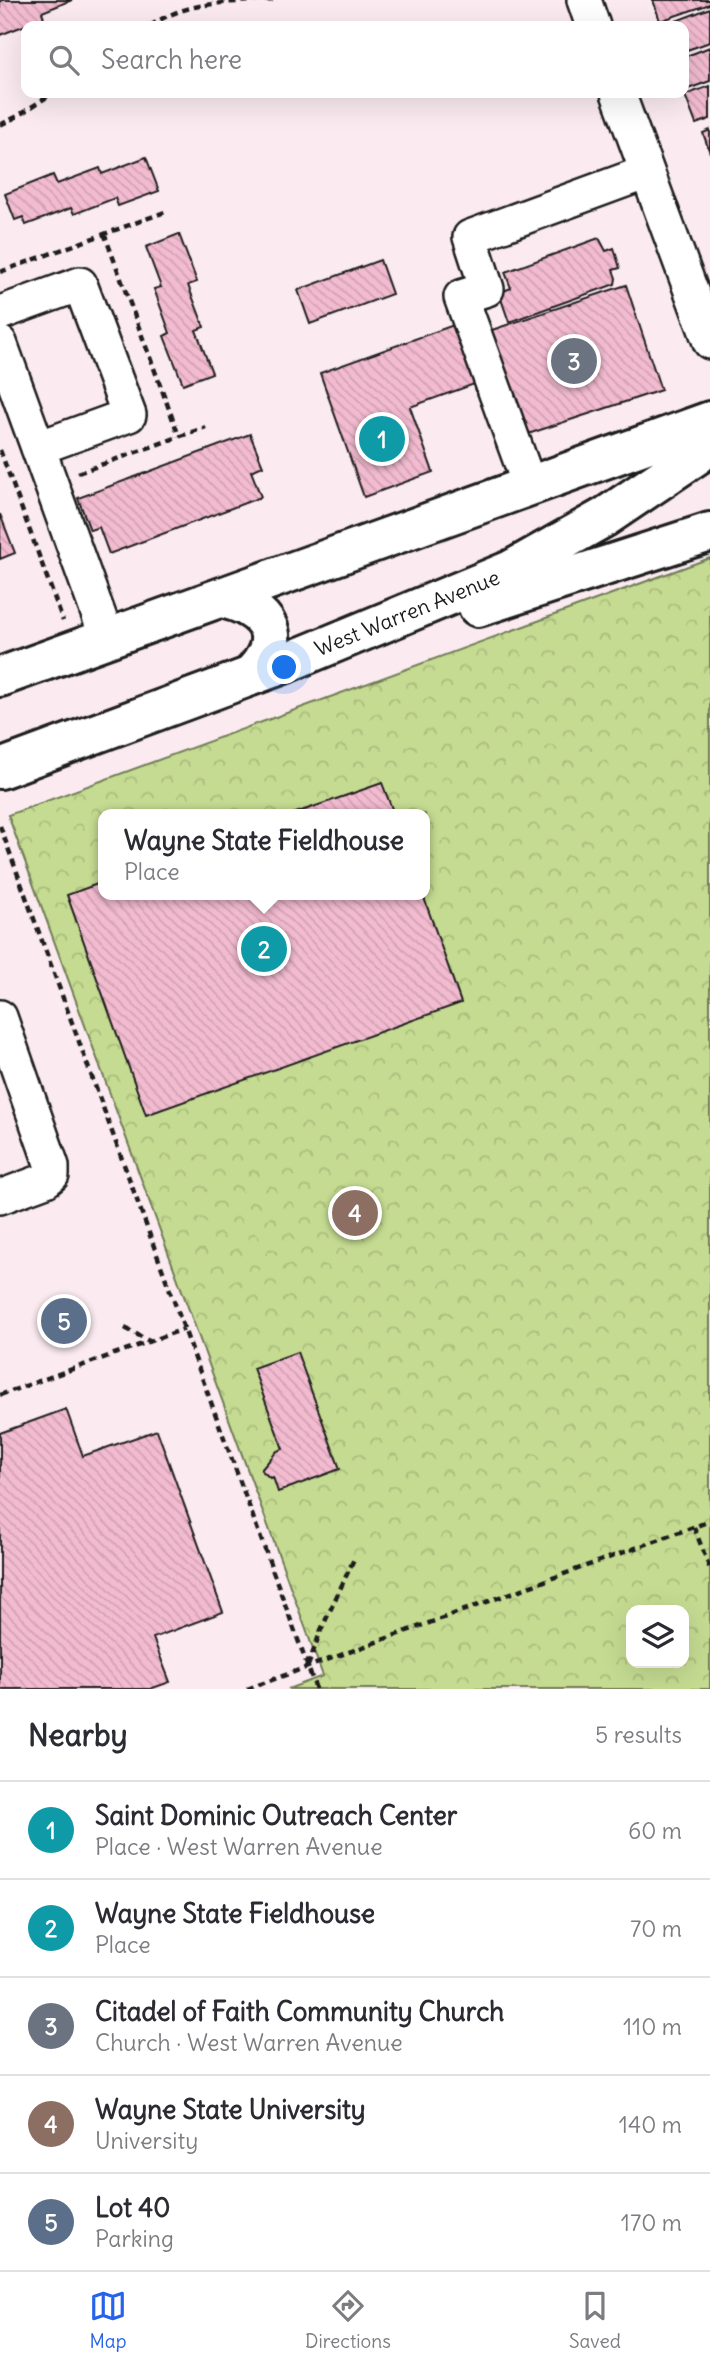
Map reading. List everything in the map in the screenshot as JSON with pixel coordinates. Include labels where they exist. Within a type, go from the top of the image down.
[{"type":"main road","points":[[0,677],[710,421]]},
{"type":"main road","name":"West Warren Avenue","points":[[0,769],[286,663],[474,586],[552,549],[669,474],[697,454],[710,440]]},
{"type":"main road","points":[[286,663],[310,662],[710,532]]},
{"type":"main road","points":[[221,598],[240,602],[251,608],[262,617],[268,628],[271,643],[269,652],[263,664],[250,676]]},
{"type":"street","points":[[584,0],[591,21]]},
{"type":"street","points":[[620,98],[710,342]]},
{"type":"street","points":[[530,487],[461,297],[487,289],[470,237],[647,172]]},
{"type":"street","points":[[0,313],[80,284],[129,415],[38,448]]},
{"type":"street","points":[[0,343],[107,638]]},
{"type":"street","points":[[0,1017],[52,1166],[52,1175],[46,1181],[0,1197]]},
{"type":"path","points":[[157,21],[167,14],[199,2],[273,0]]},
{"type":"path","points":[[0,125],[45,98]]},
{"type":"path","points":[[0,272],[165,212]]},
{"type":"path","points":[[104,233],[179,436]]},
{"type":"path","points":[[72,475],[206,426]]},
{"type":"path","points":[[0,450],[63,622]]},
{"type":"path","points":[[0,825],[316,1689]]},
{"type":"path","points":[[125,1328],[150,1341]]},
{"type":"path","points":[[0,1395],[184,1329]]},
{"type":"path","points":[[247,1689],[710,1521]]},
{"type":"path","points":[[694,1527],[710,1569]]},
{"type":"path","points":[[308,1667],[321,1630],[354,1559]]},
{"type":"green space","points":[[710,558],[710,1689],[288,1689],[323,1676],[8,815]]},
{"type":"building","points":[[72,0],[42,12],[44,18],[21,21],[21,27],[0,35],[0,1]]},
{"type":"building","points":[[653,0],[710,0],[710,4],[660,21]]},
{"type":"building","points":[[710,8],[710,42],[689,49],[689,21],[676,21]]},
{"type":"building","points":[[710,47],[710,81],[689,89],[689,55]]},
{"type":"building","points":[[710,86],[710,119],[696,124],[686,98],[689,98],[689,94]]},
{"type":"building","points":[[710,130],[710,153],[703,133]]},
{"type":"building","points":[[146,157],[159,191],[118,206],[115,198],[74,214],[71,208],[26,225],[23,217],[15,220],[5,194],[53,175],[57,184],[100,168],[102,174]]},
{"type":"building","points":[[179,234],[197,282],[188,285],[204,327],[196,330],[212,373],[183,384],[164,336],[170,333],[154,289],[161,287],[146,247]]},
{"type":"building","points":[[599,238],[606,251],[614,248],[620,268],[613,270],[615,284],[509,322],[499,293],[511,288],[505,272]]},
{"type":"building","points":[[380,260],[392,294],[310,324],[298,290]]},
{"type":"building","points":[[626,285],[661,390],[522,436],[486,332]]},
{"type":"building","points":[[462,322],[483,381],[410,407],[433,472],[364,497],[320,373]]},
{"type":"building","points":[[250,434],[263,466],[251,471],[261,497],[109,554],[99,527],[90,530],[78,498]]},
{"type":"building","points":[[0,514],[15,553],[0,559]]},
{"type":"building","points":[[382,783],[392,809],[307,809]]},
{"type":"building","points":[[98,884],[98,900],[425,900],[461,1003],[146,1115],[67,895]]},
{"type":"building","points":[[297,1352],[340,1469],[278,1492],[273,1477],[270,1478],[261,1470],[277,1451],[283,1449],[253,1368]]},
{"type":"building","points":[[66,1409],[83,1456],[157,1430],[223,1612],[153,1638],[170,1682],[150,1689],[0,1689],[0,1433]]},
{"type":"place","name":"Citadel of Faith Community Church","points":[[574,361]]},
{"type":"place","name":"Saint Dominic Outreach Center","points":[[382,439]]},
{"type":"place","name":"Wayne State Fieldhouse","points":[[264,949]]},
{"type":"place","name":"Wayne State University","points":[[355,1213]]},
{"type":"place","name":"Lot 40","points":[[64,1321]]}]
